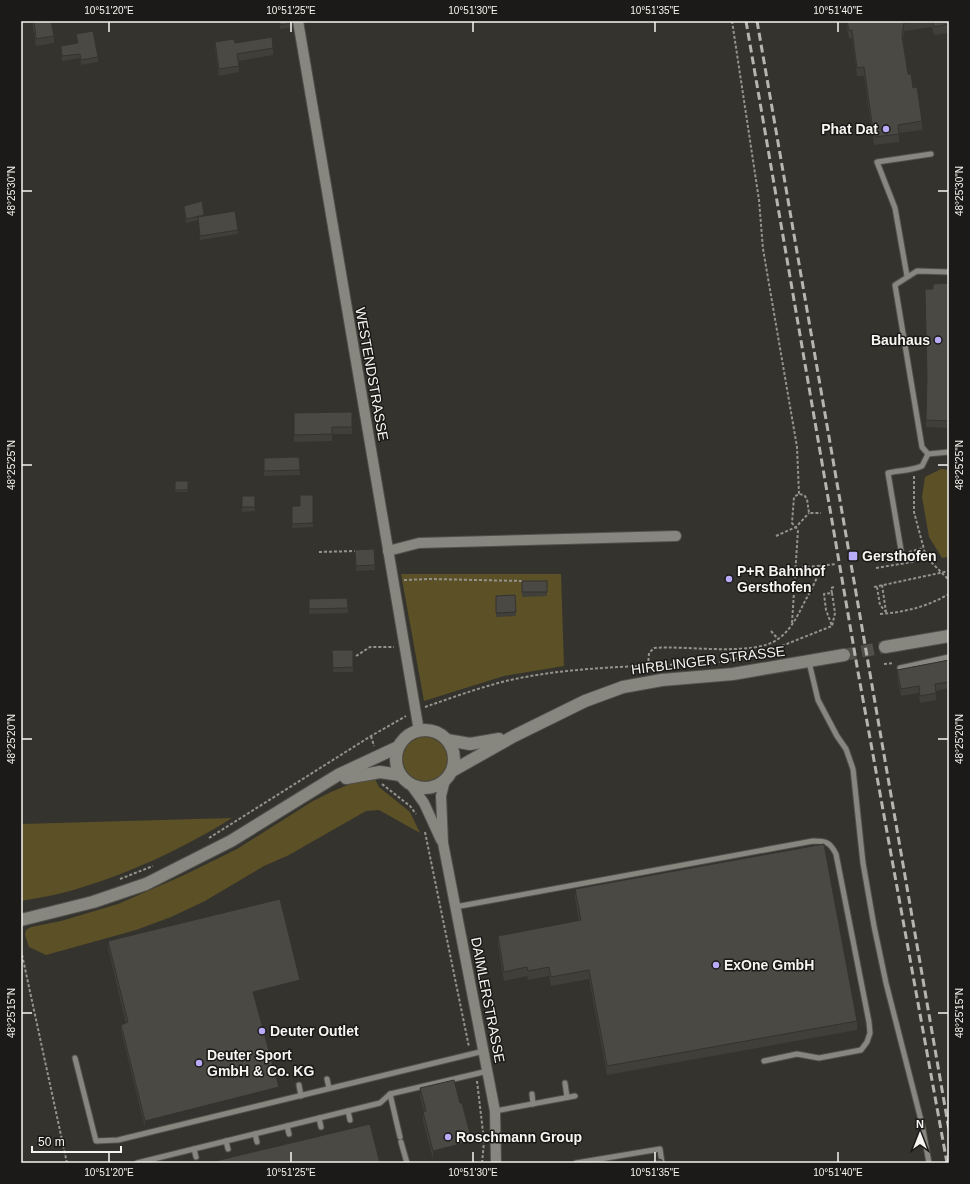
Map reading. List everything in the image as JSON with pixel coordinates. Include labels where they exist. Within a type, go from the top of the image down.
[{"type":"main road","points":[[885,647],[946,637]]},
{"type":"main road","name":"HIRBLINGER STRASSE","points":[[411,785],[428,788],[514,736],[585,701],[623,687],[662,680],[733,674],[844,655]]},
{"type":"main road","points":[[21,920],[93,902],[146,884],[231,841],[338,775],[398,747],[406,738],[419,731]]},
{"type":"main road","name":"HIRBLINGER STRASSE","points":[[419,731],[434,732],[447,740],[470,744],[514,736]]},
{"type":"main road","points":[[447,740],[453,753],[448,775]]},
{"type":"main road","points":[[398,747],[396,759],[400,775],[411,785]]},
{"type":"main road","points":[[308,793],[347,778],[366,773],[380,772],[400,775]]},
{"type":"street","name":"WESTENDSTRASSE","points":[[298,21],[419,731]]},
{"type":"street","points":[[388,551],[419,543],[676,536]]},
{"type":"street","name":"DAIMLERSTRASSE","points":[[448,775],[441,796],[443,843],[495,1111],[496,1163]]},
{"type":"street","name":"DAIMLERSTRASSE","points":[[411,785],[424,803],[443,843]]},
{"type":"lane","points":[[908,276],[895,208],[877,162],[931,154]]},
{"type":"lane","points":[[928,454],[922,447],[895,285],[917,271],[949,272]]},
{"type":"lane","points":[[928,454],[949,452]]},
{"type":"lane","points":[[901,550],[888,473],[901,470],[914,470],[922,466],[928,454]]},
{"type":"lane","points":[[900,668],[949,656]]},
{"type":"lane","points":[[809,661],[818,700],[837,736],[846,749],[853,769],[863,863],[874,926],[886,983],[922,1124],[929,1163]]},
{"type":"lane","points":[[455,907],[813,841],[824,841],[831,844],[836,854],[870,1033],[867,1042],[861,1050],[819,1058],[796,1054],[764,1061]]},
{"type":"lane","points":[[75,1058],[96,1141],[118,1140],[484,1051]]},
{"type":"lane","points":[[137,1163],[380,1103],[390,1094],[488,1071]]},
{"type":"lane","points":[[327,1079],[329,1088]]},
{"type":"lane","points":[[564,1083],[567,1097]]},
{"type":"lane","points":[[299,1085],[301,1096]]},
{"type":"lane","points":[[390,1094],[400,1140],[407,1163]]},
{"type":"lane","points":[[532,1094],[533,1104]]},
{"type":"lane","points":[[495,1111],[575,1096]]},
{"type":"lane","points":[[348,1111],[350,1120]]},
{"type":"lane","points":[[319,1118],[321,1127]]},
{"type":"lane","points":[[287,1126],[289,1134]]},
{"type":"lane","points":[[255,1134],[257,1142]]},
{"type":"lane","points":[[226,1141],[228,1150]]},
{"type":"lane","points":[[194,1149],[196,1157]]},
{"type":"lane","points":[[576,1163],[660,1149],[662,1163]]},
{"type":"lane","points":[[161,1157],[163,1163]]},
{"type":"path","points":[[732,21],[759,200],[763,249],[797,447],[799,494],[794,499],[792,523],[798,530],[794,569],[792,624]]},
{"type":"path","points":[[914,470],[914,512],[926,557],[941,574],[949,580]]},
{"type":"path","points":[[799,494],[806,496],[809,513]]},
{"type":"path","points":[[776,536],[796,527],[809,513],[821,513]]},
{"type":"path","points":[[319,552],[358,551]]},
{"type":"path","points":[[876,568],[912,562],[926,557]]},
{"type":"path","points":[[777,570],[836,564]]},
{"type":"path","points":[[648,666],[649,652],[654,648],[741,648],[760,646],[778,639],[792,624],[800,612],[821,565]]},
{"type":"path","points":[[874,588],[949,571]]},
{"type":"path","points":[[394,581],[430,579],[531,582]]},
{"type":"path","points":[[882,585],[887,613]]},
{"type":"path","points":[[832,626],[835,613],[831,588],[834,587]]},
{"type":"path","points":[[877,587],[880,605],[887,613]]},
{"type":"path","points":[[832,593],[824,594],[826,610],[832,626]]},
{"type":"path","points":[[880,614],[900,613],[918,609],[949,594]]},
{"type":"path","points":[[756,654],[815,634],[832,626]]},
{"type":"path","points":[[771,631],[778,639]]},
{"type":"path","points":[[356,656],[370,647],[404,647]]},
{"type":"path","points":[[381,781],[387,789],[410,806],[418,816]]},
{"type":"path","points":[[424,830],[471,1054]]},
{"type":"path","points":[[21,950],[67,1163]]},
{"type":"path","points":[[476,1074],[484,1139],[482,1163]]},
{"type":"shaded area","points":[[941,469],[949,470],[949,557],[942,558],[929,537],[922,497],[925,477]]},
{"type":"shaded area","points":[[401,574],[561,574],[564,666],[504,676],[424,701]]},
{"type":"shaded area","points":[[425,737],[437,741],[443,747],[447,759],[443,771],[437,777],[425,781],[413,777],[407,771],[403,759],[407,747],[413,741]]},
{"type":"shaded area","points":[[375,779],[379,787],[410,812],[420,833],[379,810],[366,811],[289,855],[264,866],[205,901],[171,917],[136,930],[46,955],[29,947],[25,935],[26,930],[31,927],[61,921],[118,904],[182,876],[237,849],[313,801],[331,792],[350,784]]},
{"type":"shaded area","points":[[232,818],[193,841],[131,870],[88,886],[49,896],[21,901],[21,824]]},
{"type":"building","points":[[34,21],[51,21],[54,36],[36,39]]},
{"type":"building","points":[[280,21],[292,21],[292,23],[280,25]]},
{"type":"building","points":[[847,21],[916,21],[904,23],[902,36],[908,74],[911,74],[913,88],[917,87],[922,121],[898,125],[899,134],[874,137],[864,67],[857,68],[852,30],[849,31]]},
{"type":"building","points":[[933,21],[949,21],[949,24],[934,27]]},
{"type":"building","points":[[93,31],[98,57],[81,60],[80,54],[62,56],[61,46],[78,43],[76,34]]},
{"type":"building","points":[[272,37],[273,48],[237,54],[239,66],[219,69],[215,42],[234,39],[235,43]]},
{"type":"building","points":[[202,201],[204,215],[186,219],[184,206]]},
{"type":"building","points":[[235,211],[238,230],[200,236],[198,217]]},
{"type":"building","name":"Bauhaus","points":[[949,283],[949,421],[926,420],[927,376],[925,289],[933,289],[933,284]]},
{"type":"building","points":[[352,412],[352,427],[332,427],[332,434],[294,435],[294,413]]},
{"type":"building","points":[[299,457],[300,470],[264,471],[264,458]]},
{"type":"building","points":[[175,481],[188,481],[188,490],[175,490]]},
{"type":"building","points":[[300,495],[313,495],[313,523],[292,524],[292,506],[300,506]]},
{"type":"building","points":[[242,496],[255,496],[255,507],[242,507]]},
{"type":"building","points":[[374,549],[375,565],[356,566],[355,550]]},
{"type":"building","points":[[522,581],[547,581],[547,592],[522,592]]},
{"type":"building","points":[[515,595],[516,612],[496,613],[496,596]]},
{"type":"building","points":[[347,598],[348,608],[309,609],[309,599]]},
{"type":"building","points":[[332,650],[353,650],[353,667],[333,668]]},
{"type":"building","points":[[949,660],[949,682],[935,684],[936,693],[920,696],[919,686],[901,689],[897,670]]},
{"type":"building","name":"ExOne GmbH","points":[[824,844],[857,1021],[607,1066],[589,970],[551,977],[549,967],[528,971],[527,967],[504,972],[498,936],[581,920],[575,889]]},
{"type":"building","points":[[280,899],[300,980],[253,992],[279,1087],[145,1121],[121,1025],[128,1022],[108,941]]},
{"type":"building","points":[[454,1080],[472,1141],[433,1151],[423,1112],[426,1111],[420,1088]]},
{"type":"building","points":[[370,1124],[380,1163],[207,1163]]},
{"type":"building","points":[[659,1159],[662,1160],[663,1163],[635,1163]]},
{"type":"tunnel","points":[[844,655],[885,647]]},
{"type":"railway","points":[[746,21],[858,672],[947,1163]]},
{"type":"railway","points":[[757,21],[949,1130]]},
{"type":"place","name":"Phat Dat","points":[[886,129]]},
{"type":"place","name":"Bauhaus","points":[[938,340]]},
{"type":"place","name":"Gersthofen","points":[[853,556]]},
{"type":"place","name":"P+R Bahnhof Gersthofen","points":[[729,579]]},
{"type":"place","name":"ExOne GmbH","points":[[716,965]]},
{"type":"place","name":"Deuter Outlet","points":[[262,1031]]},
{"type":"place","name":"Deuter Sport GmbH & Co. KG","points":[[199,1063]]},
{"type":"place","name":"Roschmann Group","points":[[448,1137]]}]
